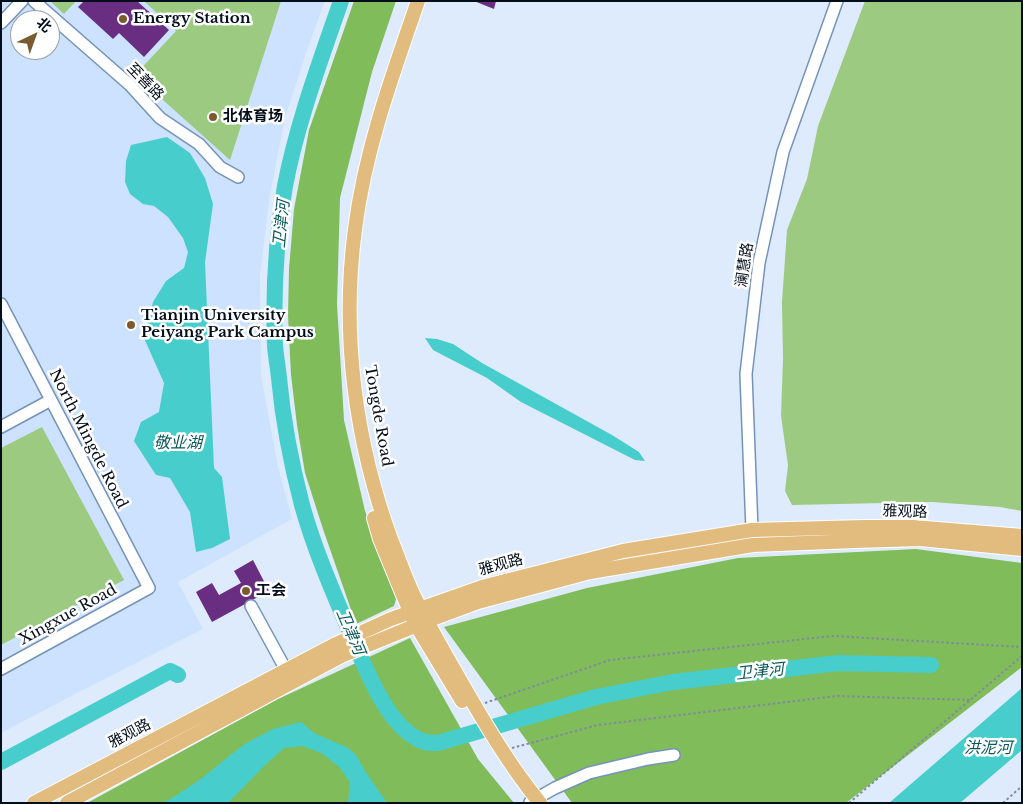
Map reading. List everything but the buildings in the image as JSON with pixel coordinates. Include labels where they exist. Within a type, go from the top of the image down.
[{"type":"main road","name":"Tongde Road","points":[[408,1],[376,97],[355,173],[346,235],[341,305],[349,408],[362,476],[380,539],[415,610],[471,708],[499,753],[534,801]]},
{"type":"main road","name":"Tongde Road","points":[[415,610],[412,592],[384,520],[363,440],[352,370],[350,335],[355,227],[370,147],[418,1]]},
{"type":"main road","name":"雅观路","points":[[67,803],[339,650],[360,633],[391,619],[482,587],[623,551],[752,530],[913,527],[1022,536]]},
{"type":"main road","name":"雅观路","points":[[34,803],[286,670],[339,650],[372,643],[478,602],[590,572],[754,545],[856,540],[920,540],[1022,549]]},
{"type":"street","points":[[1,23],[22,1]]},
{"type":"street","name":"至善路","points":[[34,1],[130,85],[160,118],[198,144],[220,167],[238,177]]},
{"type":"street","name":"澜慧路","points":[[754,545],[746,374],[759,263],[783,152],[837,1]]},
{"type":"street","name":"North Mingde Road","points":[[1,304],[149,588]]},
{"type":"street","points":[[1,427],[51,400]]},
{"type":"street","name":"Xingxue Road","points":[[1,669],[149,588]]},
{"type":"street","points":[[251,606],[286,670]]},
{"type":"street","points":[[534,801],[555,788],[589,773],[674,755]]},
{"type":"path","points":[[471,708],[610,660],[833,636],[1022,647]]},
{"type":"path","points":[[849,803],[1022,656]]},
{"type":"path","points":[[499,753],[598,725],[836,696],[970,700]]},
{"type":"path","points":[[1003,803],[1022,786]]},
{"type":"shaded area","name":"Tianjin University Peiyang Park Campus","points":[[1,1],[325,1],[285,118],[270,194],[260,275],[261,375],[278,467],[292,519],[178,582],[203,629],[1,733]]},
{"type":"shaded area","points":[[50,1],[76,1],[64,14]]},
{"type":"shaded area","name":"北体育场","points":[[144,1],[281,1],[230,160],[135,75],[176,31]]},
{"type":"shaded area","points":[[354,1],[396,1],[372,72],[340,198],[337,304],[344,420],[365,511],[385,562],[396,599],[394,606],[356,624],[305,473],[291,375],[288,315],[289,269],[294,209],[309,130]]},
{"type":"shaded area","points":[[865,1],[1022,1],[1022,511],[1000,507],[932,502],[792,505],[785,491],[788,465],[781,416],[782,302],[787,230],[807,179],[818,126]]},
{"type":"shaded area","points":[[42,427],[124,580],[1,645],[1,448]]},
{"type":"shaded area","points":[[916,549],[1022,563],[1022,667],[846,803],[572,803],[444,627],[587,588],[738,558]]},
{"type":"shaded area","points":[[410,638],[478,759],[514,803],[87,803],[278,699]]},
{"type":"water","name":"敬业湖","points":[[167,137],[190,153],[205,178],[213,204],[205,262],[214,468],[222,477],[230,539],[212,548],[196,552],[190,512],[170,478],[156,475],[134,441],[141,422],[159,412],[164,383],[144,338],[153,302],[166,281],[184,268],[188,252],[183,238],[168,217],[154,206],[143,204],[130,194],[125,182],[126,161],[131,145]]},
{"type":"water","points":[[425,338],[437,339],[453,344],[482,363],[612,435],[639,452],[645,461],[635,460],[521,402],[487,378],[433,350]]},
{"type":"water","name":"洪泥河","points":[[1022,688],[1022,750],[960,803],[889,803]]},
{"type":"water","points":[[301,722],[314,733],[348,748],[356,755],[387,803],[348,803],[350,782],[340,768],[323,754],[303,746],[284,748],[228,803],[162,803],[202,778],[243,745],[273,729]]},
{"type":"waterway","name":"卫津河","points":[[341,1],[302,116],[285,186],[279,225],[276,266],[275,346],[288,442],[307,523],[326,575],[366,670],[381,699],[399,725],[422,741],[438,743],[596,697],[673,682],[838,663],[931,665]]},
{"type":"waterway","points":[[1,762],[170,671],[178,675]]},
{"type":"place","name":"Energy Station","points":[[123,19]]},
{"type":"place","name":"北体育场","points":[[213,117]]},
{"type":"place","name":"Tianjin University Peiyang Park Campus","points":[[131,325]]},
{"type":"place","name":"工会","points":[[246,591]]}]
